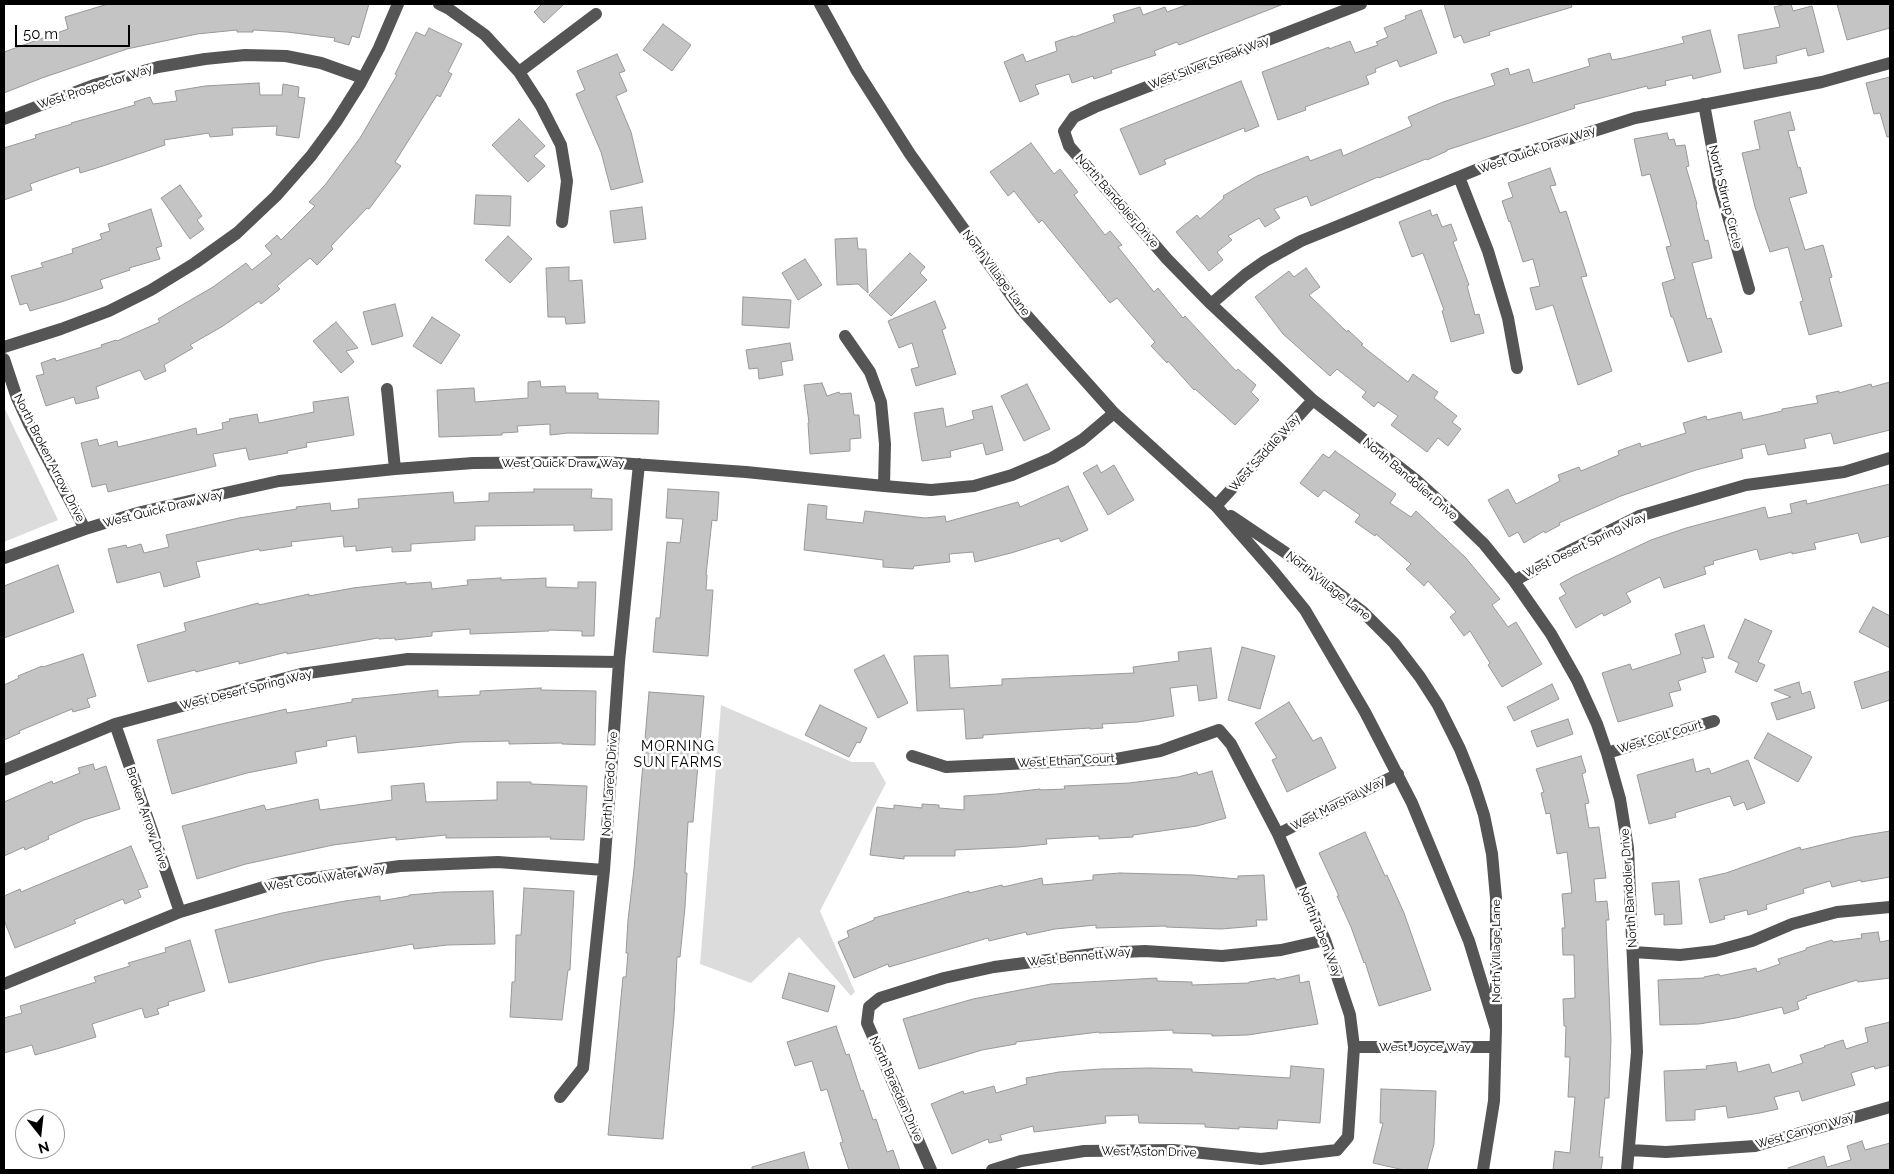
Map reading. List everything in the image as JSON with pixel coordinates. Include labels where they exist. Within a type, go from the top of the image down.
[{"type":"street","points":[[4,347],[61,330],[109,311],[151,290],[237,234],[276,196],[311,156],[336,122],[363,78],[398,4]]},
{"type":"street","points":[[439,4],[449,8],[485,36],[519,72],[541,106],[561,146],[567,181],[562,222]]},
{"type":"street","name":"West Silver Streak Way","points":[[1064,132],[1074,117],[1095,107],[1361,4]]},
{"type":"street","name":"North Village Lane","points":[[826,6],[857,71],[910,154],[967,236],[1022,309],[1114,413],[1216,506],[1305,610],[1333,656],[1398,774],[1469,941],[1496,1029]]},
{"type":"street","points":[[519,72],[596,14]]},
{"type":"street","name":"West Prospector Way","points":[[4,119],[112,80],[158,67],[215,58],[245,55],[286,56],[320,63],[363,78]]},
{"type":"street","name":"West Quick Draw Way","points":[[1211,304],[1265,261],[1302,241],[1502,160],[1635,118],[1822,82],[1890,63]]},
{"type":"street","name":"North Stirrup Circle","points":[[1704,104],[1719,185],[1749,289]]},
{"type":"street","name":"North Bandolier Drive","points":[[1064,132],[1069,146],[1167,259],[1211,304],[1313,400],[1416,480],[1484,544],[1514,581],[1551,634],[1572,672],[1597,724],[1607,753],[1620,799],[1628,848],[1637,1052],[1627,1170]]},
{"type":"street","points":[[1459,177],[1488,251],[1508,318],[1517,368]]},
{"type":"street","points":[[845,336],[870,372],[881,402],[885,444],[884,486]]},
{"type":"street","name":"North Broken Arrow Drive","points":[[4,359],[17,398],[29,424],[85,529]]},
{"type":"street","points":[[388,389],[395,469]]},
{"type":"street","name":"West Saddle Way","points":[[1216,506],[1313,400]]},
{"type":"street","name":"West Quick Draw Way","points":[[4,558],[85,529],[141,512],[279,481],[474,463],[605,462],[746,472],[931,490],[974,486],[1012,474],[1052,458],[1082,440],[1114,413]]},
{"type":"street","name":"West Desert Spring Way","points":[[1514,581],[1639,516],[1746,485],[1844,472],[1890,458]]},
{"type":"street","name":"North Laredo Drive","points":[[560,1097],[583,1068],[604,870],[619,662],[639,464]]},
{"type":"street","name":"North Village Lane","points":[[1216,506],[1286,553],[1363,612],[1394,643],[1420,676],[1438,705],[1460,749],[1484,816],[1492,854],[1496,898],[1494,1100],[1483,1170]]},
{"type":"street","name":"West Desert Spring Way","points":[[4,770],[115,724],[301,674],[408,659],[619,662]]},
{"type":"street","name":"West Colt Court","points":[[1607,753],[1714,721]]},
{"type":"street","name":"Broken Arrow Drive","points":[[115,724],[180,912]]},
{"type":"street","name":"West Ethan Court","points":[[912,756],[946,767],[1116,759],[1160,751],[1219,730]]},
{"type":"street","name":"North Taben Way","points":[[1219,730],[1231,744],[1278,834],[1325,940],[1350,1015],[1354,1047],[1348,1136],[1337,1150]]},
{"type":"street","name":"West Marshal Way","points":[[1278,834],[1398,774]]},
{"type":"street","name":"West Cool Water Way","points":[[4,984],[180,912],[277,883],[400,866],[498,862],[604,870]]},
{"type":"street","points":[[1633,952],[1680,955],[1715,951],[1752,941],[1792,924],[1828,915],[1890,907]]},
{"type":"street","name":"West Bennett Way","points":[[869,1007],[880,998],[944,978],[994,967],[1102,953],[1145,951],[1222,956],[1281,950],[1325,940]]},
{"type":"street","name":"North Braeden Drive","points":[[869,1007],[867,1023],[932,1170]]},
{"type":"street","name":"West Joyce Way","points":[[1354,1047],[1495,1047]]},
{"type":"street","name":"West Canyon Way","points":[[1630,1150],[1666,1152],[1755,1146],[1890,1107]]},
{"type":"street","name":"West Aston Drive","points":[[992,1170],[1021,1161],[1084,1151],[1174,1150],[1261,1159],[1337,1150]]},
{"type":"shaded area","points":[[4,407],[58,520],[4,542]]},
{"type":"shaded area","points":[[721,705],[852,762],[874,762],[886,783],[820,911],[855,992],[851,996],[799,937],[751,983],[700,964]]},
{"type":"building","points":[[108,4],[369,4],[359,38],[352,36],[349,45],[334,41],[335,38],[287,32],[253,30],[253,32],[237,32],[237,30],[197,34],[127,49],[4,93],[4,52],[68,29],[65,17]]},
{"type":"building","points":[[542,4],[564,4],[544,23],[534,12]]},
{"type":"building","points":[[1189,4],[1281,5],[1179,45],[1177,42],[1154,51],[1156,55],[1111,70],[1112,73],[1094,79],[1093,76],[1072,83],[1069,74],[1035,85],[1039,94],[1020,102],[1004,62],[1023,54],[1026,62],[1057,51],[1055,42],[1115,22],[1113,15],[1140,7],[1143,15],[1165,7],[1167,12]]},
{"type":"building","points":[[1444,4],[1571,4],[1572,7],[1489,32],[1490,35],[1464,43],[1461,35],[1454,38]]},
{"type":"building","points":[[1791,4],[1793,11],[1812,6],[1824,52],[1808,56],[1806,48],[1776,56],[1777,63],[1744,69],[1738,35],[1780,27],[1774,7]]},
{"type":"building","points":[[1837,4],[1890,4],[1890,28],[1847,40]]},
{"type":"building","points":[[1421,10],[1437,53],[1400,67],[1397,60],[1375,69],[1376,72],[1366,76],[1369,84],[1305,107],[1306,110],[1278,120],[1262,72],[1350,41],[1355,53],[1378,45],[1376,42],[1388,37],[1384,28],[1406,19],[1405,16]]},
{"type":"building","points":[[663,24],[691,45],[672,71],[643,50]]},
{"type":"building","points":[[429,28],[462,44],[448,72],[452,74],[440,97],[437,95],[395,162],[401,166],[369,209],[367,208],[331,246],[333,249],[317,265],[310,258],[277,286],[280,289],[261,304],[259,301],[223,326],[190,345],[193,348],[164,365],[166,371],[145,380],[140,370],[96,387],[99,398],[76,404],[74,397],[46,406],[36,376],[44,374],[41,363],[55,358],[56,361],[102,347],[101,345],[117,341],[160,322],[158,319],[213,287],[246,263],[252,270],[272,254],[265,246],[277,235],[281,240],[315,206],[309,202],[325,185],[360,138],[397,75],[395,74],[416,32],[425,36]]},
{"type":"building","points":[[1710,30],[1721,72],[1693,79],[1692,75],[1665,81],[1666,85],[1648,89],[1647,86],[1574,105],[1575,108],[1447,150],[1427,160],[1378,177],[1311,206],[1307,196],[1274,209],[1280,218],[1265,227],[1259,218],[1228,236],[1232,240],[1217,252],[1223,260],[1209,271],[1176,232],[1197,215],[1200,219],[1224,198],[1223,196],[1257,176],[1308,156],[1310,161],[1341,149],[1343,156],[1412,126],[1408,117],[1443,102],[1495,85],[1491,74],[1508,68],[1510,75],[1529,69],[1533,83],[1590,66],[1588,59],[1610,53],[1612,60],[1623,58],[1684,43],[1682,37]]},
{"type":"building","points":[[617,54],[625,71],[619,73],[627,91],[616,96],[631,132],[643,182],[611,190],[601,152],[576,94],[585,90],[577,71]]},
{"type":"building","points":[[1890,77],[1890,137],[1887,137],[1880,113],[1874,114],[1866,83]]},
{"type":"building","points":[[1241,81],[1259,126],[1245,132],[1244,128],[1164,160],[1166,164],[1140,175],[1120,129]]},
{"type":"building","points":[[259,83],[260,95],[282,95],[283,84],[299,87],[298,97],[305,98],[299,138],[276,135],[277,126],[232,128],[233,135],[210,137],[209,133],[164,140],[165,145],[103,166],[80,173],[79,167],[30,184],[32,190],[4,200],[4,148],[36,138],[35,135],[71,123],[135,105],[134,102],[150,97],[153,104],[177,101],[175,91],[205,86]]},
{"type":"building","points":[[1790,112],[1795,130],[1788,131],[1807,193],[1789,198],[1805,250],[1823,245],[1832,277],[1829,278],[1842,326],[1809,335],[1800,302],[1803,301],[1788,247],[1770,252],[1755,207],[1742,153],[1760,149],[1754,121]]},
{"type":"building","points":[[519,119],[545,146],[534,156],[545,166],[528,182],[492,145]]},
{"type":"building","points":[[1667,133],[1669,140],[1674,139],[1676,146],[1685,145],[1689,166],[1686,167],[1705,241],[1708,240],[1712,258],[1692,263],[1707,319],[1711,318],[1722,352],[1688,362],[1673,317],[1671,317],[1662,283],[1675,279],[1666,247],[1671,246],[1650,174],[1642,176],[1634,139]]},
{"type":"building","points":[[1031,143],[1054,174],[1060,169],[1078,192],[1074,195],[1105,235],[1110,231],[1122,245],[1118,247],[1154,292],[1158,288],[1183,318],[1185,316],[1236,371],[1238,369],[1256,385],[1251,392],[1259,400],[1235,425],[1194,390],[1168,361],[1167,363],[1151,346],[1155,342],[1117,298],[1110,303],[1042,220],[1039,223],[1014,191],[1008,196],[990,172]]},
{"type":"building","points":[[1550,168],[1556,185],[1550,186],[1560,213],[1566,211],[1587,276],[1581,277],[1612,371],[1578,385],[1553,305],[1536,310],[1530,288],[1540,286],[1533,259],[1523,262],[1502,201],[1513,197],[1508,183]]},
{"type":"building","points":[[180,185],[202,216],[197,220],[204,229],[190,239],[161,198]]},
{"type":"building","points":[[476,195],[511,196],[510,226],[474,224]]},
{"type":"building","points":[[642,207],[646,239],[614,243],[610,211]]},
{"type":"building","points":[[151,209],[162,246],[156,248],[160,259],[129,268],[130,270],[100,280],[103,288],[61,302],[30,311],[27,303],[20,305],[11,276],[43,267],[41,263],[73,253],[72,249],[102,239],[100,234],[110,231],[108,224]]},
{"type":"building","points":[[1430,210],[1432,216],[1437,214],[1442,227],[1451,224],[1457,240],[1453,242],[1469,285],[1467,286],[1475,315],[1479,314],[1484,333],[1451,342],[1442,311],[1444,310],[1423,253],[1412,257],[1399,222]]},
{"type":"building","points":[[508,236],[532,259],[510,283],[485,260]]},
{"type":"building","points":[[857,238],[858,249],[866,249],[868,293],[858,284],[837,285],[835,239]]},
{"type":"building","points":[[910,253],[925,267],[920,273],[927,280],[891,316],[869,295]]},
{"type":"building","points":[[805,259],[822,285],[798,300],[782,273]]},
{"type":"building","points":[[569,267],[569,281],[582,280],[585,323],[566,324],[565,317],[548,317],[546,268]]},
{"type":"building","points":[[1306,268],[1320,287],[1309,295],[1347,332],[1348,330],[1363,344],[1361,345],[1408,382],[1413,374],[1438,392],[1434,398],[1457,416],[1452,422],[1461,429],[1448,446],[1438,438],[1427,452],[1391,425],[1398,416],[1378,402],[1374,407],[1362,397],[1366,392],[1337,369],[1330,376],[1283,334],[1255,297],[1289,271],[1294,277]]},
{"type":"building","points":[[743,297],[791,300],[789,328],[742,325]]},
{"type":"building","points":[[935,301],[946,328],[942,330],[956,374],[916,386],[911,369],[919,367],[912,343],[899,348],[888,321]]},
{"type":"building","points":[[395,304],[403,336],[372,345],[363,312]]},
{"type":"building","points":[[432,317],[460,335],[441,364],[413,346]]},
{"type":"building","points":[[336,322],[358,348],[346,351],[354,362],[341,373],[313,341]]},
{"type":"building","points":[[790,343],[793,360],[781,362],[783,375],[759,379],[758,368],[749,369],[746,350]]},
{"type":"building","points":[[540,381],[541,387],[565,386],[566,393],[598,393],[598,399],[659,401],[658,434],[568,433],[550,435],[550,424],[517,426],[518,432],[502,433],[502,435],[439,437],[437,390],[474,388],[475,402],[528,398],[528,382]]},
{"type":"building","points":[[1890,382],[1890,430],[1834,444],[1831,433],[1804,439],[1806,448],[1768,455],[1765,444],[1741,449],[1743,458],[1696,470],[1621,496],[1559,523],[1560,525],[1545,533],[1544,531],[1524,543],[1518,532],[1509,537],[1488,500],[1508,489],[1516,504],[1560,481],[1558,475],[1579,467],[1581,471],[1619,455],[1618,451],[1640,443],[1641,447],[1686,433],[1683,423],[1706,416],[1707,420],[1741,412],[1743,420],[1782,411],[1782,409],[1818,403],[1816,396],[1839,391],[1839,393],[1871,384],[1872,387]]},
{"type":"building","points":[[822,383],[827,396],[839,392],[840,394],[851,393],[854,415],[859,415],[861,438],[850,439],[850,451],[810,454],[809,423],[804,385]]},
{"type":"building","points":[[1027,384],[1050,429],[1024,441],[1001,396]]},
{"type":"building","points":[[348,397],[354,435],[306,443],[307,447],[287,451],[288,453],[249,460],[246,448],[213,454],[216,466],[108,492],[106,484],[92,487],[81,443],[97,439],[99,446],[117,441],[118,447],[196,428],[197,435],[223,429],[222,423],[230,421],[229,419],[257,414],[259,423],[314,412],[313,402]]},
{"type":"building","points":[[992,406],[1003,450],[986,455],[983,443],[950,451],[951,457],[922,461],[914,413],[943,408],[946,427],[974,419],[972,411]]},
{"type":"building","points":[[1335,451],[1396,494],[1390,503],[1411,517],[1416,511],[1465,557],[1500,599],[1492,605],[1508,627],[1516,622],[1542,664],[1502,687],[1470,631],[1464,636],[1450,617],[1456,612],[1428,581],[1424,586],[1406,569],[1411,564],[1376,534],[1375,536],[1355,522],[1360,515],[1324,490],[1318,497],[1300,483],[1323,454],[1329,458]]},
{"type":"building","points":[[1097,465],[1101,473],[1114,465],[1134,500],[1108,515],[1083,473]]},
{"type":"building","points":[[1890,484],[1890,536],[1861,543],[1858,533],[1814,543],[1816,549],[1792,554],[1792,552],[1760,560],[1757,549],[1713,561],[1714,564],[1704,567],[1706,574],[1664,588],[1660,577],[1626,593],[1631,602],[1604,616],[1602,613],[1576,628],[1559,598],[1566,594],[1560,584],[1651,540],[1686,528],[1765,507],[1768,518],[1792,513],[1790,504],[1806,500],[1807,504]]},
{"type":"building","points":[[1068,486],[1088,530],[1061,542],[1059,538],[975,562],[973,552],[949,554],[950,562],[914,566],[913,569],[883,567],[883,560],[804,550],[808,504],[827,506],[826,519],[863,523],[865,511],[925,518],[945,516],[946,522],[1018,502],[1020,507]]},
{"type":"building","points":[[534,489],[592,489],[591,498],[612,499],[612,530],[574,531],[574,525],[475,526],[475,540],[411,544],[411,551],[392,552],[392,547],[356,551],[356,546],[344,547],[343,536],[291,542],[292,546],[260,551],[259,549],[196,562],[200,577],[164,587],[160,572],[117,583],[108,549],[126,545],[127,548],[141,544],[144,553],[169,547],[166,535],[239,518],[297,509],[296,507],[330,503],[331,511],[359,508],[358,499],[453,492],[454,503],[489,501],[489,493],[534,492]]},
{"type":"building","points":[[668,489],[719,492],[717,521],[712,520],[706,575],[706,590],[713,590],[708,656],[653,652],[656,618],[660,618],[667,542],[680,543],[683,519],[666,518]]},
{"type":"building","points":[[58,565],[74,612],[4,638],[4,586]]},
{"type":"building","points":[[501,578],[501,580],[546,578],[546,587],[578,588],[578,582],[596,582],[594,636],[582,636],[582,631],[549,630],[470,634],[470,629],[432,632],[432,636],[395,640],[395,638],[378,638],[287,654],[287,652],[239,664],[239,661],[196,672],[195,670],[148,682],[137,645],[186,631],[184,623],[258,603],[259,605],[309,594],[309,596],[353,588],[406,582],[406,584],[431,582],[432,589],[468,585],[467,580]]},
{"type":"building","points":[[1873,607],[1890,616],[1890,648],[1859,632]]},
{"type":"building","points":[[1745,619],[1772,631],[1758,662],[1765,665],[1757,682],[1735,672],[1739,663],[1728,658]]},
{"type":"building","points":[[1704,625],[1714,657],[1706,659],[1702,657],[1706,672],[1678,681],[1681,690],[1669,693],[1673,706],[1618,722],[1602,673],[1630,664],[1632,670],[1681,654],[1675,634]]},
{"type":"building","points":[[1242,647],[1275,656],[1260,709],[1228,700]]},
{"type":"building","points":[[1211,648],[1217,698],[1199,701],[1197,685],[1170,688],[1174,716],[1138,722],[1102,724],[1103,728],[983,735],[983,738],[966,739],[964,709],[917,711],[914,656],[948,655],[950,688],[1002,685],[1002,679],[1134,673],[1133,667],[1179,661],[1178,652]]},
{"type":"building","points":[[83,654],[96,696],[87,699],[90,707],[73,712],[72,709],[19,731],[20,733],[4,740],[4,685],[19,678],[18,676],[42,666]]},
{"type":"building","points":[[884,655],[908,703],[878,718],[854,670]]},
{"type":"building","points":[[1890,671],[1890,700],[1862,709],[1854,682]]},
{"type":"building","points":[[1799,682],[1802,694],[1810,691],[1815,708],[1777,720],[1771,703],[1791,697],[1774,690]]},
{"type":"building","points":[[1552,684],[1559,699],[1514,721],[1507,707]]},
{"type":"building","points":[[541,688],[541,690],[596,691],[595,745],[562,743],[509,744],[509,741],[462,742],[358,753],[356,736],[326,741],[327,746],[295,752],[297,763],[247,773],[172,794],[157,740],[286,709],[287,713],[352,702],[352,699],[438,690],[438,697],[480,695],[480,691]]},
{"type":"building","points":[[649,692],[704,696],[693,822],[688,822],[685,907],[680,957],[677,957],[674,1016],[663,1139],[608,1135],[623,977],[626,977],[628,920]]},
{"type":"building","points":[[1289,702],[1313,741],[1321,737],[1336,768],[1287,792],[1272,760],[1277,758],[1255,723]]},
{"type":"building","points":[[820,705],[867,728],[860,743],[857,742],[849,757],[805,735]]},
{"type":"building","points":[[1568,719],[1573,734],[1537,747],[1531,731]]},
{"type":"building","points":[[1768,733],[1812,757],[1798,782],[1754,758]]},
{"type":"building","points":[[1581,756],[1586,772],[1582,774],[1589,803],[1585,804],[1589,828],[1599,827],[1606,878],[1594,879],[1596,902],[1607,901],[1609,920],[1606,920],[1611,1040],[1609,1098],[1605,1098],[1599,1157],[1603,1157],[1601,1170],[1553,1170],[1555,1151],[1570,1153],[1575,1097],[1568,1097],[1570,1057],[1565,1057],[1566,1026],[1564,1026],[1563,999],[1575,998],[1574,955],[1563,955],[1562,928],[1565,928],[1562,894],[1572,893],[1567,852],[1557,854],[1550,813],[1546,814],[1541,793],[1544,792],[1536,769]]},
{"type":"building","points":[[1693,759],[1696,772],[1709,768],[1711,774],[1748,760],[1765,803],[1747,810],[1744,802],[1734,806],[1730,796],[1675,813],[1676,817],[1649,824],[1637,775]]},
{"type":"building","points":[[93,764],[95,770],[106,766],[120,809],[84,820],[48,836],[49,839],[25,850],[24,847],[4,856],[4,802],[52,781],[53,784],[80,773],[78,768]]},
{"type":"building","points":[[1212,771],[1226,818],[1197,826],[1133,835],[1133,837],[1099,839],[1099,836],[1046,839],[1047,844],[955,850],[955,856],[904,856],[904,859],[870,855],[877,807],[894,809],[894,805],[922,808],[922,804],[939,805],[939,808],[964,810],[964,796],[1040,789],[1065,789],[1064,786],[1129,783],[1178,777],[1197,772],[1198,775]]},
{"type":"building","points":[[497,782],[531,782],[531,784],[587,786],[584,840],[550,839],[551,837],[446,838],[446,835],[396,840],[396,837],[333,845],[246,864],[197,879],[182,826],[264,805],[266,810],[318,799],[320,810],[392,800],[391,786],[424,783],[426,802],[497,800]]},
{"type":"building","points":[[1890,831],[1890,877],[1861,882],[1861,880],[1832,887],[1830,881],[1803,889],[1804,893],[1766,905],[1767,909],[1748,915],[1747,910],[1724,916],[1725,919],[1710,923],[1699,879],[1726,873],[1800,847],[1801,850],[1853,837]]},
{"type":"building","points":[[1365,832],[1404,913],[1431,990],[1379,1006],[1365,962],[1337,896],[1339,896],[1319,853]]},
{"type":"building","points":[[131,846],[148,887],[138,890],[141,897],[125,904],[123,899],[74,920],[76,923],[15,948],[4,920],[4,896],[20,889],[21,892]]},
{"type":"building","points":[[1120,873],[1193,875],[1238,879],[1238,876],[1264,875],[1267,920],[1256,920],[1257,926],[1221,929],[1166,926],[1096,928],[1096,925],[1055,929],[1027,935],[1026,932],[989,941],[988,938],[889,967],[888,964],[854,978],[838,942],[849,937],[847,931],[874,920],[874,918],[969,891],[969,893],[1002,885],[1003,887],[1042,878],[1043,885],[1093,880],[1093,875]]},
{"type":"building","points":[[1679,881],[1682,924],[1664,925],[1664,914],[1655,915],[1652,883]]},
{"type":"building","points":[[524,888],[574,891],[570,970],[568,970],[562,1020],[510,1017],[512,982],[515,982],[516,935],[521,935]]},
{"type":"building","points":[[493,891],[495,944],[447,945],[414,949],[413,944],[324,960],[229,983],[215,930],[282,913],[380,896],[380,901],[409,895]]},
{"type":"building","points":[[1878,932],[1880,942],[1890,940],[1890,978],[1858,982],[1857,980],[1806,996],[1807,998],[1797,1002],[1799,1009],[1784,1014],[1782,1007],[1736,1018],[1699,1024],[1660,1025],[1658,980],[1704,978],[1756,968],[1757,972],[1780,964],[1778,959],[1806,950],[1806,948],[1832,940],[1833,942],[1862,938],[1861,934]]},
{"type":"building","points":[[190,940],[205,991],[168,1002],[169,1005],[157,1009],[159,1014],[145,1018],[142,1008],[92,1024],[96,1037],[35,1055],[32,1045],[4,1053],[4,1018],[22,1013],[20,1006],[96,982],[94,977],[130,966],[128,963],[166,952],[165,948]]},
{"type":"building","points":[[789,973],[835,986],[828,1012],[782,998]]},
{"type":"building","points":[[1299,975],[1300,983],[1309,981],[1318,1024],[1248,1035],[1212,1036],[1212,1034],[1173,1033],[1173,1030],[1099,1032],[1016,1042],[1016,1044],[982,1050],[919,1069],[903,1019],[973,999],[1051,984],[1157,978],[1157,981],[1192,982],[1192,985],[1249,983]]},
{"type":"building","points":[[1890,1022],[1890,1065],[1875,1069],[1874,1066],[1851,1073],[1855,1085],[1802,1101],[1799,1091],[1774,1097],[1778,1109],[1760,1113],[1728,1118],[1726,1106],[1695,1110],[1695,1120],[1666,1121],[1664,1071],[1707,1069],[1706,1066],[1736,1062],[1738,1072],[1769,1064],[1772,1073],[1803,1063],[1800,1055],[1824,1046],[1843,1040],[1846,1049],[1868,1042],[1865,1028]]},
{"type":"building","points":[[836,1026],[846,1055],[849,1054],[873,1120],[876,1119],[887,1152],[893,1150],[900,1170],[849,1170],[840,1143],[843,1142],[827,1089],[821,1091],[812,1061],[795,1066],[787,1042]]},
{"type":"building","points":[[1291,1066],[1324,1069],[1320,1123],[1278,1120],[1277,1129],[1239,1127],[1239,1129],[1205,1127],[1205,1124],[1139,1123],[1138,1115],[1105,1116],[1106,1123],[1034,1132],[1033,1126],[1000,1135],[1002,1140],[989,1143],[988,1139],[952,1154],[931,1104],[963,1091],[964,1094],[994,1086],[996,1093],[1027,1084],[1026,1078],[1059,1072],[1101,1069],[1192,1069],[1192,1072],[1290,1078]]},
{"type":"building","points":[[1381,1089],[1436,1091],[1434,1144],[1427,1170],[1404,1170],[1373,1163],[1383,1123],[1380,1123]]},
{"type":"building","points":[[1862,1141],[1865,1150],[1890,1143],[1890,1170],[1789,1170],[1788,1168],[1824,1156],[1827,1167],[1851,1160],[1847,1146]]},
{"type":"building","points":[[804,1152],[809,1170],[752,1170],[752,1167]]},
{"type":"district","name":"MORNING SUN FARMS","points":[[678,756]]}]
